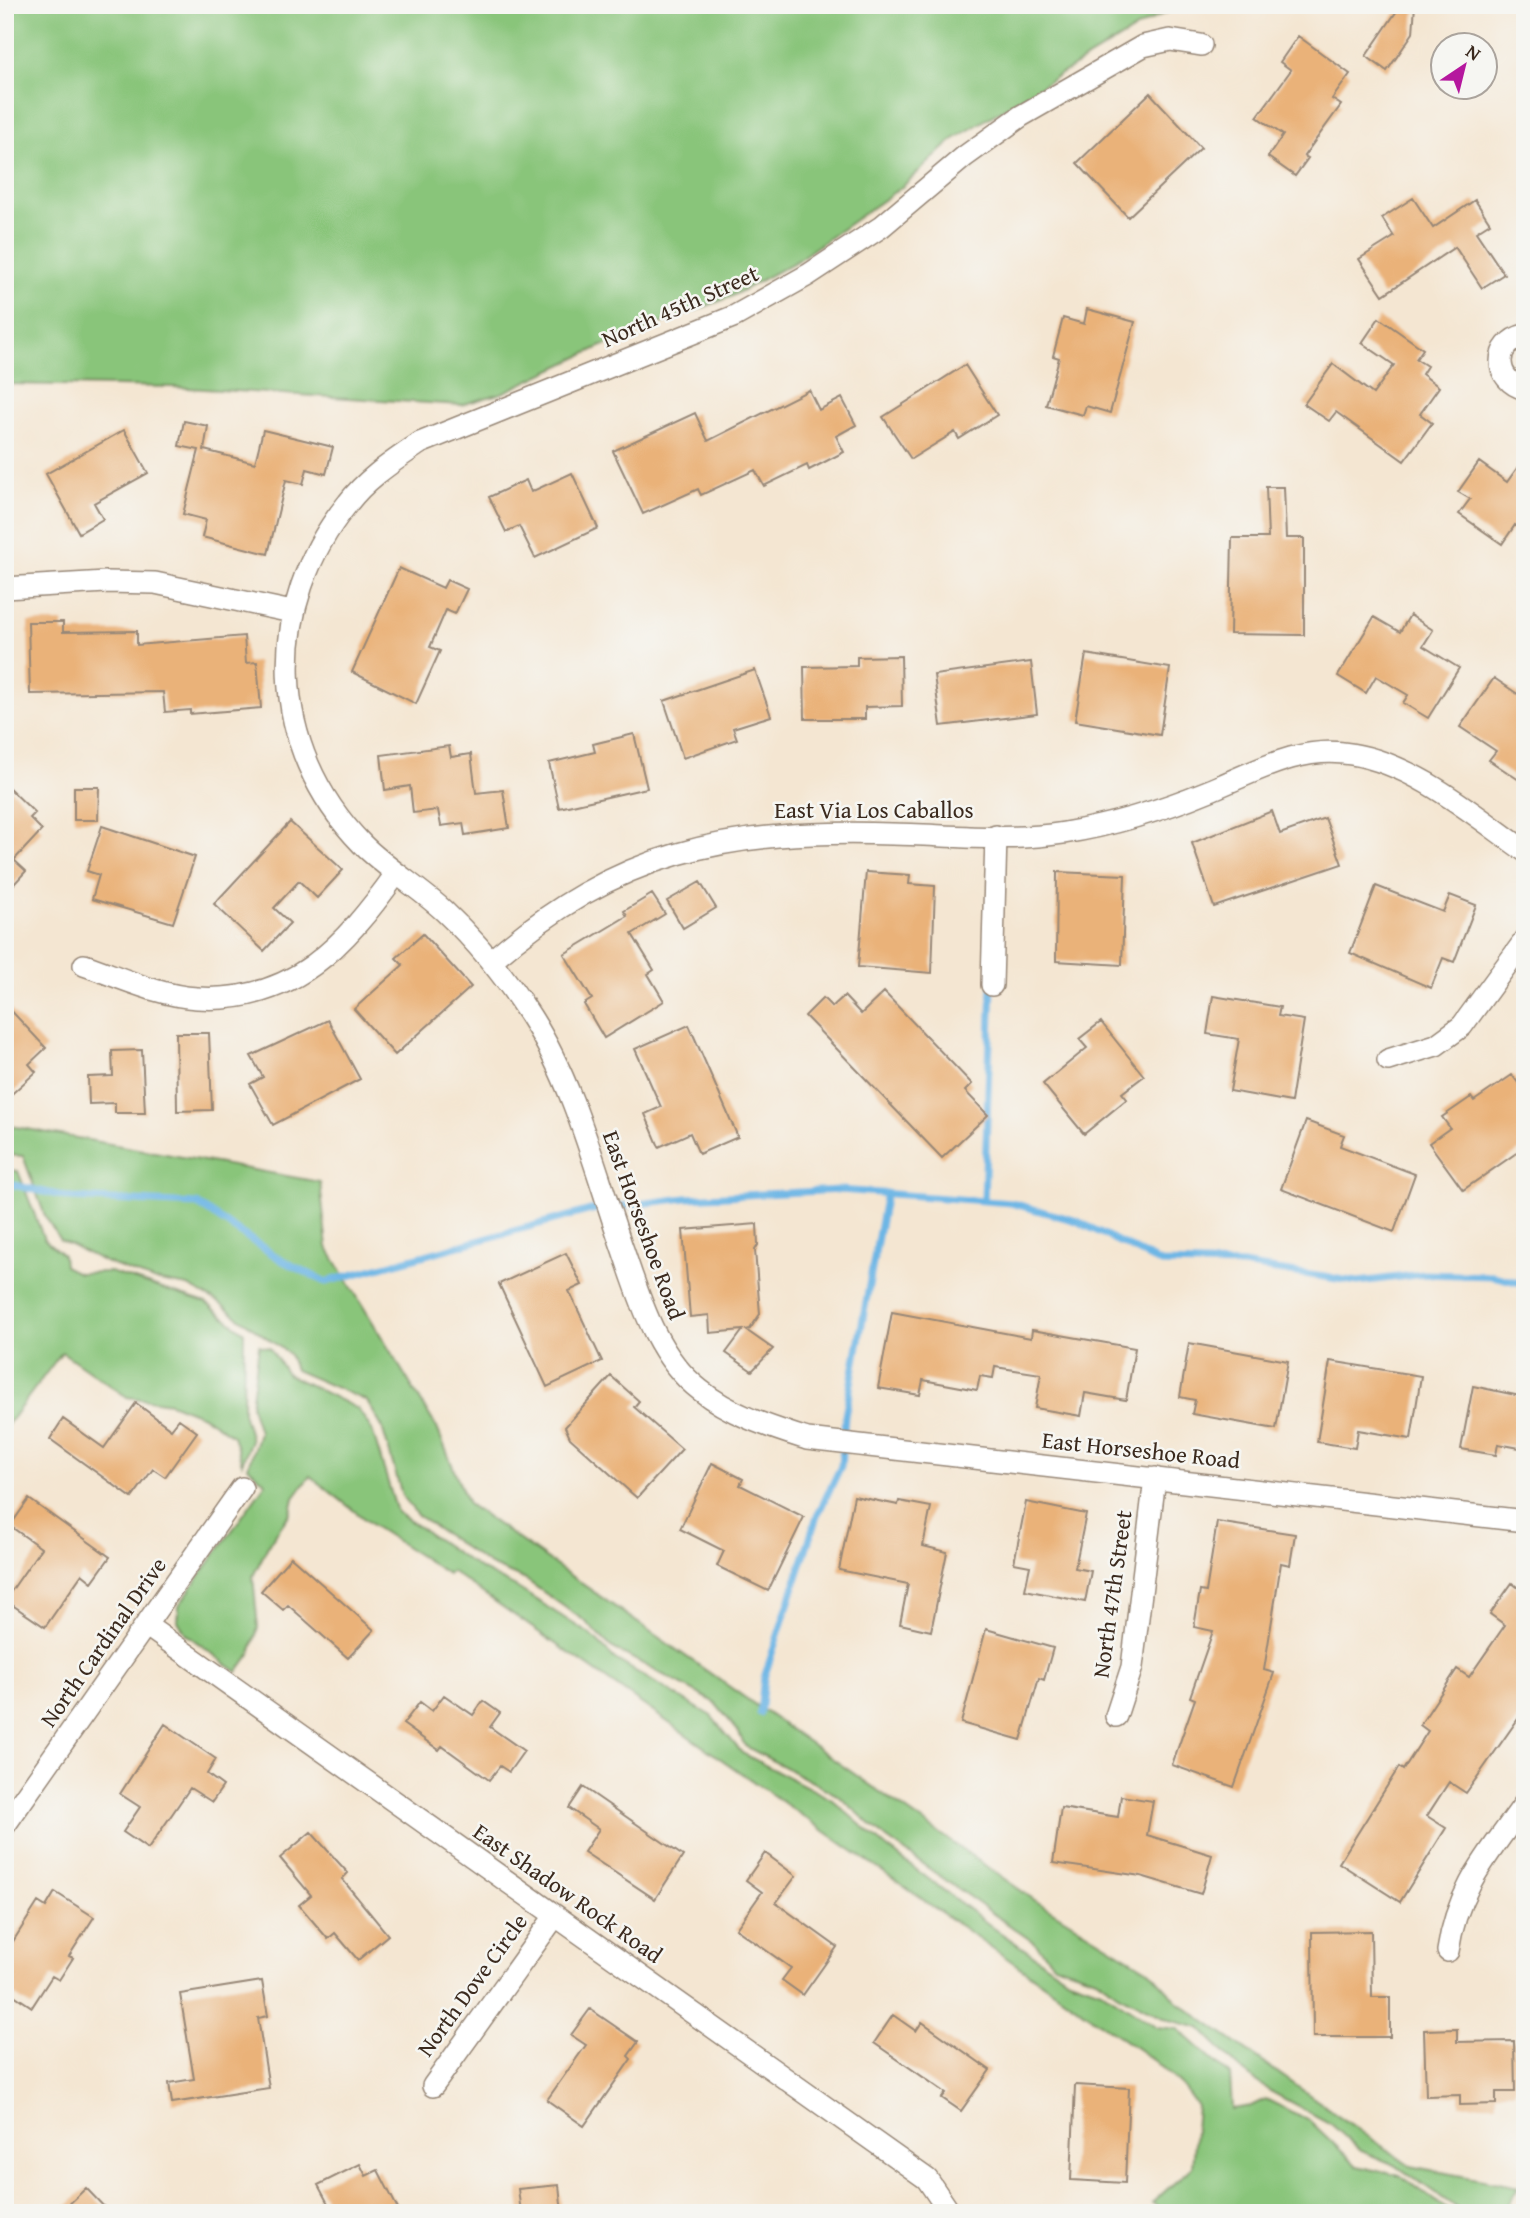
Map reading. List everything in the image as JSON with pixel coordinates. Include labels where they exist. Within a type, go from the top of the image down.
[{"type":"street","name":"North 45th Street","points":[[292,612],[306,569],[326,532],[349,500],[380,470],[420,443],[735,316],[808,275],[881,227],[964,157],[1021,116],[1143,46],[1171,40],[1201,45]]},
{"type":"street","points":[[1525,335],[1508,342],[1500,357],[1503,373],[1508,381],[1525,388]]},
{"type":"street","points":[[5,588],[106,582],[155,583],[292,612]]},
{"type":"street","name":"East Horseshoe Road","points":[[292,612],[289,692],[304,755],[332,808],[362,844],[443,911],[491,961],[531,1017],[548,1048],[649,1324],[675,1364],[698,1389],[736,1413],[807,1440],[1525,1521]]},
{"type":"street","name":"East Via Los Caballos","points":[[491,961],[564,904],[641,866],[696,847],[749,837],[824,832],[996,836],[1062,833],[1119,821],[1209,791],[1265,765],[1300,755],[1327,752],[1351,754],[1389,764],[1430,786],[1525,851]]},
{"type":"street","name":"East Via Los Caballos","points":[[992,985],[996,836]]},
{"type":"street","points":[[84,965],[159,991],[197,999],[239,996],[271,989],[299,975],[343,942],[396,874]]},
{"type":"street","points":[[1388,1059],[1436,1045],[1462,1026],[1525,940]]},
{"type":"street","name":"North 47th Street","points":[[1116,1716],[1132,1667],[1155,1478]]},
{"type":"street","name":"North Cardinal Drive","points":[[5,1825],[242,1488]]},
{"type":"street","name":"East Shadow Rock Road","points":[[147,1626],[927,2179],[950,2213]]},
{"type":"street","points":[[1448,1951],[1452,1922],[1464,1890],[1525,1803]]},
{"type":"street","name":"North Dove Circle","points":[[433,2086],[555,1916]]},
{"type":"green space","points":[[5,5],[1182,5],[1147,22],[954,139],[903,186],[795,262],[730,297],[600,347],[502,393],[461,405],[172,387],[5,384]]},
{"type":"green space","points":[[5,1125],[320,1182],[327,1247],[437,1428],[468,1504],[1036,1901],[1150,1971],[1179,2003],[1410,2166],[1519,2187],[1502,2213],[1464,2213],[1395,2165],[1361,2151],[1331,2124],[1268,2090],[1241,2070],[1200,2028],[1169,2020],[1118,1994],[1096,1978],[1054,1964],[1036,1944],[887,1839],[839,1796],[745,1746],[738,1731],[714,1702],[611,1647],[586,1622],[526,1580],[490,1565],[417,1515],[402,1495],[382,1427],[367,1401],[295,1370],[289,1354],[218,1302],[188,1286],[153,1280],[105,1262],[60,1240],[45,1216],[23,1156],[5,1155]]},
{"type":"green space","points":[[5,1170],[18,1171],[44,1239],[63,1255],[64,1266],[78,1273],[110,1272],[206,1303],[244,1332],[243,1412],[251,1440],[242,1463],[233,1436],[203,1416],[170,1403],[127,1397],[62,1352],[5,1428]]},
{"type":"green space","points":[[259,1345],[270,1348],[287,1374],[358,1409],[372,1430],[397,1512],[480,1569],[516,1587],[591,1635],[615,1659],[711,1716],[742,1753],[831,1799],[886,1847],[995,1929],[1067,1978],[1101,1990],[1157,2027],[1178,2029],[1230,2075],[1232,2109],[1252,2106],[1266,2099],[1310,2121],[1357,2166],[1401,2176],[1452,2213],[1167,2213],[1152,2203],[1192,2167],[1197,2106],[1182,2086],[1156,2062],[451,1571],[448,1574],[372,1525],[310,1476],[294,1498],[291,1512],[270,1542],[253,1576],[258,1628],[250,1654],[237,1672],[186,1634],[178,1621],[179,1605],[266,1483],[248,1467],[259,1432],[251,1406]]},
{"type":"building","points":[[1401,5],[1415,5],[1413,33],[1387,71],[1366,56]]},
{"type":"building","points":[[1298,36],[1350,74],[1332,99],[1341,105],[1304,156],[1308,158],[1295,176],[1268,157],[1283,135],[1257,117],[1291,70],[1280,62]]},
{"type":"building","points":[[1150,93],[1201,148],[1128,217],[1077,163]]},
{"type":"building","points":[[1413,198],[1433,228],[1475,200],[1490,223],[1476,232],[1504,274],[1482,288],[1455,247],[1383,295],[1359,259],[1394,237],[1382,218]]},
{"type":"building","points":[[1087,309],[1135,322],[1110,413],[1086,406],[1083,415],[1046,405],[1059,358],[1053,356],[1063,318],[1084,324]]},
{"type":"building","points":[[1379,318],[1423,349],[1416,359],[1427,366],[1422,374],[1439,387],[1420,414],[1432,423],[1404,461],[1336,412],[1329,421],[1304,404],[1333,364],[1373,394],[1394,365],[1362,343]]},
{"type":"building","points":[[965,365],[997,415],[959,439],[955,432],[911,459],[883,417]]},
{"type":"building","points":[[809,390],[819,410],[842,398],[856,425],[836,436],[844,452],[809,470],[807,465],[764,486],[755,470],[701,495],[698,489],[643,514],[613,451],[695,413],[708,441]]},
{"type":"building","points":[[184,421],[208,426],[204,450],[255,463],[263,430],[333,447],[326,474],[307,469],[303,484],[286,480],[268,554],[202,537],[206,520],[183,514],[199,450],[179,446]]},
{"type":"building","points":[[124,430],[148,473],[94,503],[103,519],[79,533],[46,474]]},
{"type":"building","points":[[1525,457],[1525,532],[1515,525],[1502,544],[1459,514],[1470,499],[1458,492],[1479,462],[1507,482]]},
{"type":"building","points":[[572,473],[598,528],[535,558],[519,526],[506,532],[489,497],[526,480],[531,492]]},
{"type":"building","points":[[1266,487],[1284,487],[1286,538],[1304,538],[1304,635],[1230,634],[1232,538],[1268,538]]},
{"type":"building","points":[[399,568],[443,588],[447,580],[467,589],[455,614],[446,610],[430,647],[440,651],[416,704],[352,672]]},
{"type":"building","points":[[1410,615],[1433,630],[1423,646],[1459,668],[1428,718],[1403,703],[1408,695],[1376,676],[1366,693],[1338,676],[1374,617],[1400,632]]},
{"type":"building","points":[[28,622],[63,622],[63,632],[137,631],[137,645],[244,636],[246,663],[257,662],[261,708],[190,714],[190,710],[165,712],[163,692],[30,694]]},
{"type":"building","points":[[1086,654],[1170,668],[1160,735],[1075,721]]},
{"type":"building","points":[[901,656],[902,706],[865,707],[865,719],[805,719],[804,667],[857,666],[857,657]]},
{"type":"building","points":[[1031,662],[1037,714],[941,726],[934,675]]},
{"type":"building","points":[[755,670],[771,716],[733,728],[737,739],[683,758],[664,701]]},
{"type":"building","points":[[1494,678],[1525,699],[1525,784],[1489,760],[1496,751],[1460,727]]},
{"type":"building","points":[[634,734],[647,788],[559,808],[549,763],[595,752],[593,744]]},
{"type":"building","points":[[449,746],[451,757],[471,754],[476,793],[503,790],[509,828],[465,835],[463,823],[441,826],[438,810],[413,813],[410,786],[385,790],[381,755]]},
{"type":"building","points":[[5,784],[35,813],[30,818],[42,830],[14,860],[26,871],[5,894]]},
{"type":"building","points":[[74,787],[99,787],[98,820],[74,820]]},
{"type":"building","points":[[1272,811],[1280,834],[1325,818],[1342,864],[1214,907],[1192,843]]},
{"type":"building","points":[[290,822],[343,870],[317,898],[299,881],[274,908],[290,923],[264,951],[214,904]]},
{"type":"building","points":[[102,826],[195,857],[173,923],[92,899],[99,875],[87,871]]},
{"type":"building","points":[[866,872],[910,875],[909,884],[935,886],[932,973],[858,967]]},
{"type":"building","points":[[1057,872],[1125,875],[1122,965],[1056,961]]},
{"type":"building","points":[[700,882],[716,908],[683,928],[667,901]]},
{"type":"building","points":[[1376,886],[1443,912],[1450,895],[1476,905],[1454,962],[1443,958],[1431,988],[1350,953]]},
{"type":"building","points":[[652,894],[665,914],[632,934],[654,970],[648,974],[664,1001],[604,1038],[584,1004],[592,999],[564,954],[627,916],[624,911]]},
{"type":"building","points":[[423,934],[471,987],[395,1055],[354,1009],[403,965],[396,958]]},
{"type":"building","points":[[884,992],[972,1084],[965,1091],[988,1115],[942,1158],[805,1016],[823,998],[832,1007],[844,996],[861,1014]]},
{"type":"building","points":[[1213,996],[1280,1007],[1278,1016],[1304,1020],[1291,1102],[1230,1091],[1239,1039],[1207,1034]]},
{"type":"building","points":[[5,1004],[46,1048],[29,1064],[36,1072],[5,1100]]},
{"type":"building","points":[[328,1020],[360,1079],[273,1125],[250,1084],[263,1077],[251,1056]]},
{"type":"building","points":[[1101,1022],[1144,1076],[1122,1093],[1127,1099],[1084,1134],[1043,1084],[1087,1048],[1079,1039]]},
{"type":"building","points":[[689,1025],[738,1137],[699,1154],[690,1133],[659,1147],[645,1114],[661,1107],[635,1049]]},
{"type":"building","points":[[176,1033],[209,1033],[212,1110],[177,1111]]},
{"type":"building","points":[[142,1050],[145,1113],[115,1113],[115,1103],[89,1104],[88,1077],[113,1076],[112,1051]]},
{"type":"building","points":[[1512,1075],[1525,1092],[1525,1147],[1463,1190],[1429,1143],[1450,1128],[1442,1117],[1471,1097],[1474,1101]]},
{"type":"building","points":[[1306,1121],[1344,1135],[1340,1146],[1415,1174],[1394,1232],[1281,1189]]},
{"type":"building","points":[[757,1224],[758,1245],[755,1250],[760,1314],[750,1329],[746,1330],[773,1349],[752,1371],[726,1353],[743,1330],[710,1333],[709,1315],[690,1317],[683,1230]]},
{"type":"building","points":[[566,1253],[582,1285],[569,1291],[602,1361],[547,1387],[499,1284]]},
{"type":"building","points":[[892,1312],[1031,1338],[1032,1330],[1135,1348],[1126,1400],[1085,1393],[1081,1416],[1035,1408],[1041,1374],[995,1367],[993,1378],[980,1376],[977,1390],[923,1380],[920,1395],[878,1388]]},
{"type":"building","points":[[1189,1343],[1288,1361],[1276,1429],[1192,1414],[1195,1400],[1180,1397]]},
{"type":"building","points":[[1330,1361],[1421,1376],[1411,1439],[1358,1430],[1355,1448],[1317,1442]]},
{"type":"building","points":[[611,1376],[639,1401],[634,1407],[682,1449],[637,1498],[570,1438],[565,1427]]},
{"type":"building","points":[[1473,1386],[1525,1397],[1525,1449],[1498,1444],[1496,1455],[1461,1449]]},
{"type":"building","points":[[136,1403],[171,1429],[179,1419],[197,1432],[165,1477],[153,1469],[132,1498],[50,1439],[63,1419],[104,1448]]},
{"type":"building","points":[[712,1463],[743,1479],[740,1485],[804,1517],[768,1591],[717,1566],[724,1551],[680,1529]]},
{"type":"building","points":[[854,1496],[898,1505],[899,1501],[931,1507],[923,1546],[947,1552],[931,1631],[900,1624],[908,1584],[839,1570]]},
{"type":"building","points":[[29,1499],[110,1557],[92,1582],[82,1574],[45,1627],[5,1600],[41,1548],[10,1526]]},
{"type":"building","points":[[1026,1502],[1086,1514],[1075,1568],[1091,1571],[1085,1602],[1025,1590],[1030,1566],[1014,1563]]},
{"type":"building","points":[[1217,1522],[1295,1534],[1290,1565],[1281,1563],[1264,1670],[1274,1673],[1234,1787],[1172,1765],[1195,1699],[1190,1697],[1213,1631],[1194,1627],[1200,1591],[1206,1592]]},
{"type":"building","points":[[291,1557],[374,1630],[348,1658],[288,1605],[283,1610],[261,1591]]},
{"type":"building","points":[[1512,1583],[1525,1593],[1525,1709],[1466,1793],[1449,1782],[1427,1816],[1446,1828],[1400,1902],[1339,1863],[1399,1767],[1403,1770],[1428,1731],[1420,1725],[1457,1669],[1469,1677],[1505,1625],[1490,1614]]},
{"type":"building","points":[[986,1629],[1053,1648],[1044,1680],[1039,1678],[1021,1740],[961,1723]]},
{"type":"building","points":[[444,1695],[473,1715],[483,1701],[500,1713],[490,1727],[524,1751],[509,1772],[500,1766],[489,1780],[442,1746],[439,1750],[403,1724],[420,1702],[432,1711]]},
{"type":"building","points":[[165,1724],[216,1759],[207,1774],[223,1786],[212,1802],[190,1788],[148,1849],[123,1832],[140,1807],[120,1794]]},
{"type":"building","points":[[583,1787],[683,1856],[655,1899],[584,1852],[599,1829],[569,1808]]},
{"type":"building","points":[[1121,1796],[1153,1801],[1147,1835],[1212,1855],[1201,1894],[1141,1876],[1053,1863],[1061,1808],[1118,1817]]},
{"type":"building","points":[[311,1832],[348,1873],[342,1879],[388,1935],[358,1960],[335,1933],[328,1939],[299,1905],[311,1895],[280,1858]]},
{"type":"building","points":[[765,1853],[796,1876],[776,1903],[837,1947],[803,1995],[782,1980],[791,1968],[736,1929],[762,1892],[746,1880]]},
{"type":"building","points":[[55,1892],[94,1917],[69,1956],[73,1958],[59,1980],[52,1976],[32,2007],[5,1989],[5,1954],[38,1902],[46,1907]]},
{"type":"building","points":[[1371,1931],[1372,1997],[1390,1997],[1390,2037],[1313,2037],[1312,1932]]},
{"type":"building","points":[[262,1981],[268,2016],[258,2018],[269,2088],[172,2103],[169,2083],[194,2079],[180,1994]]},
{"type":"building","points":[[590,2009],[638,2042],[628,2056],[631,2059],[584,2126],[547,2100],[586,2045],[571,2035]]},
{"type":"building","points":[[893,2015],[916,2031],[922,2022],[990,2070],[961,2111],[942,2098],[946,2093],[874,2043]]},
{"type":"building","points":[[1457,2029],[1457,2042],[1514,2041],[1515,2092],[1496,2092],[1496,2104],[1460,2105],[1460,2095],[1426,2096],[1424,2030]]},
{"type":"building","points":[[1075,2085],[1129,2088],[1125,2183],[1071,2180]]},
{"type":"building","points":[[360,2164],[366,2176],[378,2170],[400,2213],[333,2213],[318,2185]]},
{"type":"building","points":[[559,2185],[562,2213],[521,2213],[518,2189]]},
{"type":"building","points":[[86,2188],[110,2213],[60,2213]]},
{"type":"waterway","points":[[984,1200],[992,986]]},
{"type":"waterway","points":[[5,1183],[71,1198],[197,1204],[283,1261],[326,1282],[591,1210],[686,1198],[840,1190],[1011,1203],[1077,1221],[1161,1263],[1242,1265],[1358,1282],[1424,1274],[1493,1276],[1525,1284]]},
{"type":"waterway","points":[[760,1713],[764,1678],[817,1516],[841,1466],[845,1416],[886,1193]]}]
